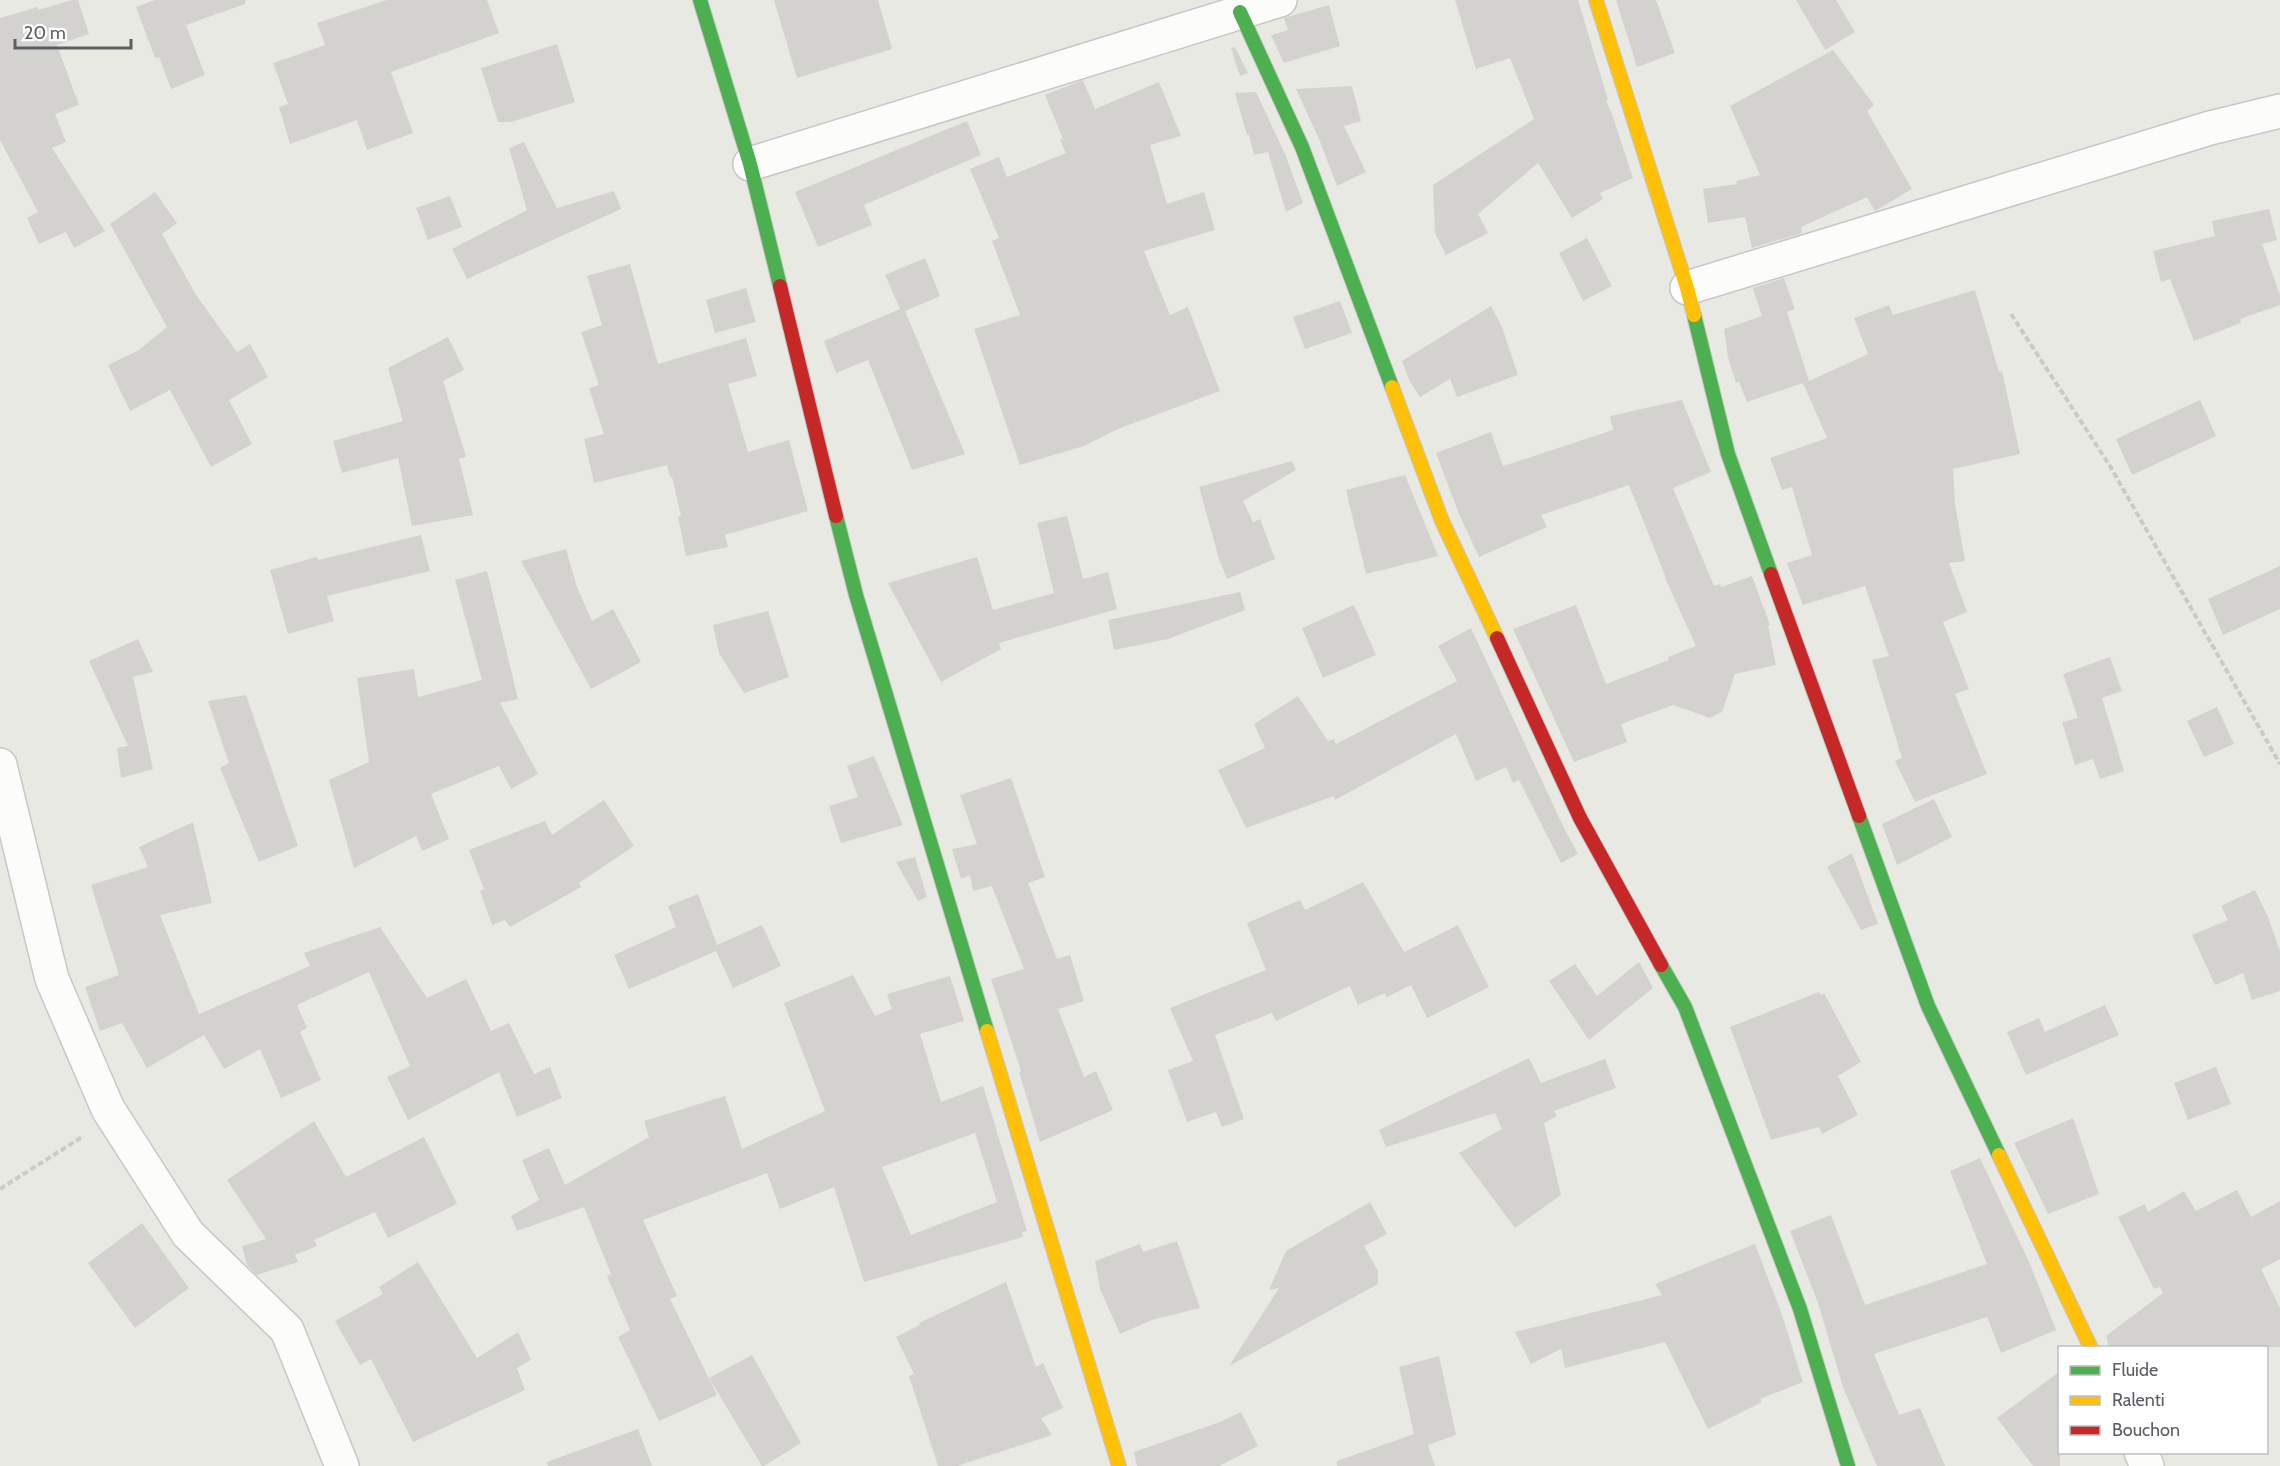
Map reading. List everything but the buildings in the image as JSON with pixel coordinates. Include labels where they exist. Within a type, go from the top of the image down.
[{"type":"street","points":[[700,0],[750,164],[856,595],[1086,1363],[1119,1466]]},
{"type":"street","points":[[750,164],[1280,0]]},
{"type":"street","points":[[1596,0],[1686,288],[1728,454],[1928,1006],[2091,1346]]},
{"type":"street","points":[[1240,12],[1302,147],[1442,521],[1580,818],[1685,1007],[1800,1309],[1848,1466]]},
{"type":"street","points":[[1686,288],[2210,129],[2280,111]]},
{"type":"street","points":[[1,770],[52,979],[112,1117],[188,1234],[287,1330],[342,1466]]},
{"type":"path","points":[[2011,314],[2110,466],[2280,764]]},
{"type":"path","points":[[0,1189],[112,1117]]},
{"type":"traffic: fast","points":[[700,0],[750,164],[780,286]]},
{"type":"traffic: fast","points":[[1240,12],[1302,147],[1392,387]]},
{"type":"traffic: fast","points":[[1694,315],[1728,454],[1771,574]]},
{"type":"traffic: fast","points":[[836,516],[856,595],[987,1031]]},
{"type":"traffic: fast","points":[[1859,816],[1928,1006],[1999,1155]]},
{"type":"traffic: fast","points":[[1661,965],[1685,1007],[1800,1309],[1848,1466]]},
{"type":"traffic: slow","points":[[1596,0],[1694,315]]},
{"type":"traffic: slow","points":[[1392,387],[1442,521],[1497,638]]},
{"type":"traffic: slow","points":[[987,1031],[1119,1466]]},
{"type":"traffic: slow","points":[[1999,1155],[2090,1346]]},
{"type":"traffic: jam","points":[[780,286],[836,516]]},
{"type":"traffic: jam","points":[[1771,574],[1859,816]]},
{"type":"traffic: jam","points":[[1497,638],[1580,818],[1661,965]]}]
